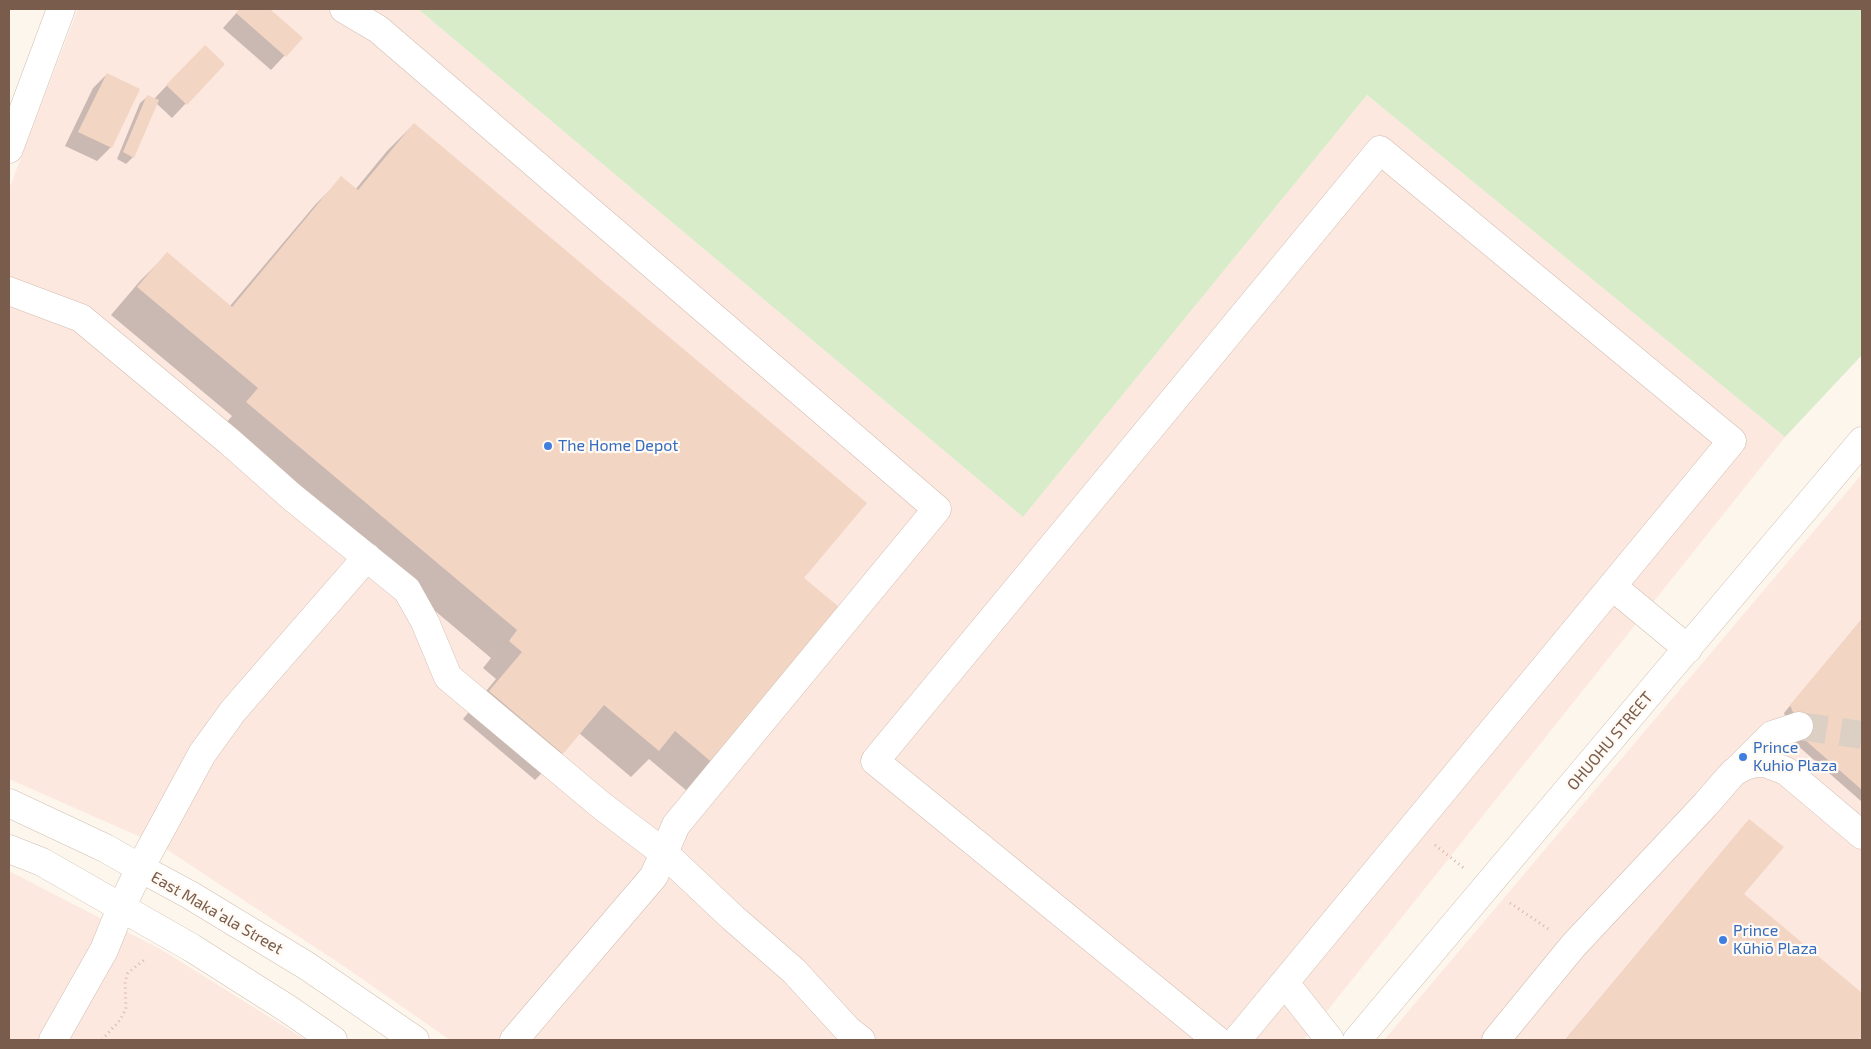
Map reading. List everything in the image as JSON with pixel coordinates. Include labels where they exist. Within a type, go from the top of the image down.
[{"type":"street","points":[[9,149],[61,9]]},
{"type":"street","points":[[344,9],[378,29],[937,509],[676,825],[654,876],[514,1040]]},
{"type":"street","points":[[1217,1040],[875,761],[1380,150],[1732,441],[1237,1040]]},
{"type":"street","points":[[9,291],[81,318],[230,442],[292,497],[407,590],[425,622],[448,677],[602,806],[664,853],[733,918],[794,971],[848,1030],[860,1040]]},
{"type":"street","name":"OHUOHU STREET","points":[[1357,1040],[1862,441]]},
{"type":"street","points":[[53,1040],[104,950],[140,868],[202,754],[233,711],[367,557]]},
{"type":"street","points":[[1612,586],[1688,648]]},
{"type":"street","points":[[1496,1040],[1573,946],[1734,772],[1772,734],[1799,726]]},
{"type":"street","points":[[1734,772],[1755,763],[1766,763],[1782,768],[1862,835]]},
{"type":"street","name":"East Makaʻala Street","points":[[9,803],[105,848],[190,894],[307,966],[415,1040]]},
{"type":"street","points":[[9,849],[42,862],[192,948],[333,1040]]},
{"type":"street","points":[[1285,983],[1330,1040]]},
{"type":"path","points":[[102,1040],[120,1020],[126,1009],[125,982],[128,973],[144,960]]},
{"type":"shaded area","points":[[78,9],[418,9],[1023,517],[1367,95],[1785,437],[1304,1040],[450,1040],[345,967],[163,847],[9,779],[9,189]]},
{"type":"shaded area","name":"Prince Kuhio Plaza","points":[[1862,474],[1862,1040],[1384,1040]]},
{"type":"shaded area","points":[[9,871],[162,950],[306,1040],[9,1040]]},
{"type":"green space","points":[[418,9],[1862,9],[1862,355],[1785,437],[1367,95],[1023,517]]},
{"type":"building","points":[[240,9],[270,9],[303,38],[286,57],[236,13]]},
{"type":"building","points":[[205,45],[225,64],[187,105],[166,85]]},
{"type":"building","points":[[107,73],[140,89],[112,148],[78,132]]},
{"type":"building","points":[[147,95],[159,100],[134,158],[123,152]]},
{"type":"building","name":"The Home Depot","points":[[414,123],[867,503],[804,578],[844,611],[715,765],[675,731],[659,751],[604,705],[563,754],[489,691],[522,652],[509,641],[517,630],[246,402],[258,388],[137,287],[167,252],[232,307],[341,176],[358,190]]},
{"type":"building","points":[[1862,619],[1862,790],[1804,739],[1790,705]]},
{"type":"building","name":"Prince Kūhiō Plaza","points":[[1749,819],[1784,847],[1744,894],[1862,993],[1862,1040],[1565,1040]]},
{"type":"tunnel","points":[[1799,726],[1862,735]]},
{"type":"place","name":"The Home Depot","points":[[548,446]]},
{"type":"place","name":"Prince Kuhio Plaza","points":[[1743,757]]},
{"type":"place","name":"Prince Kūhiō Plaza","points":[[1723,940]]}]
